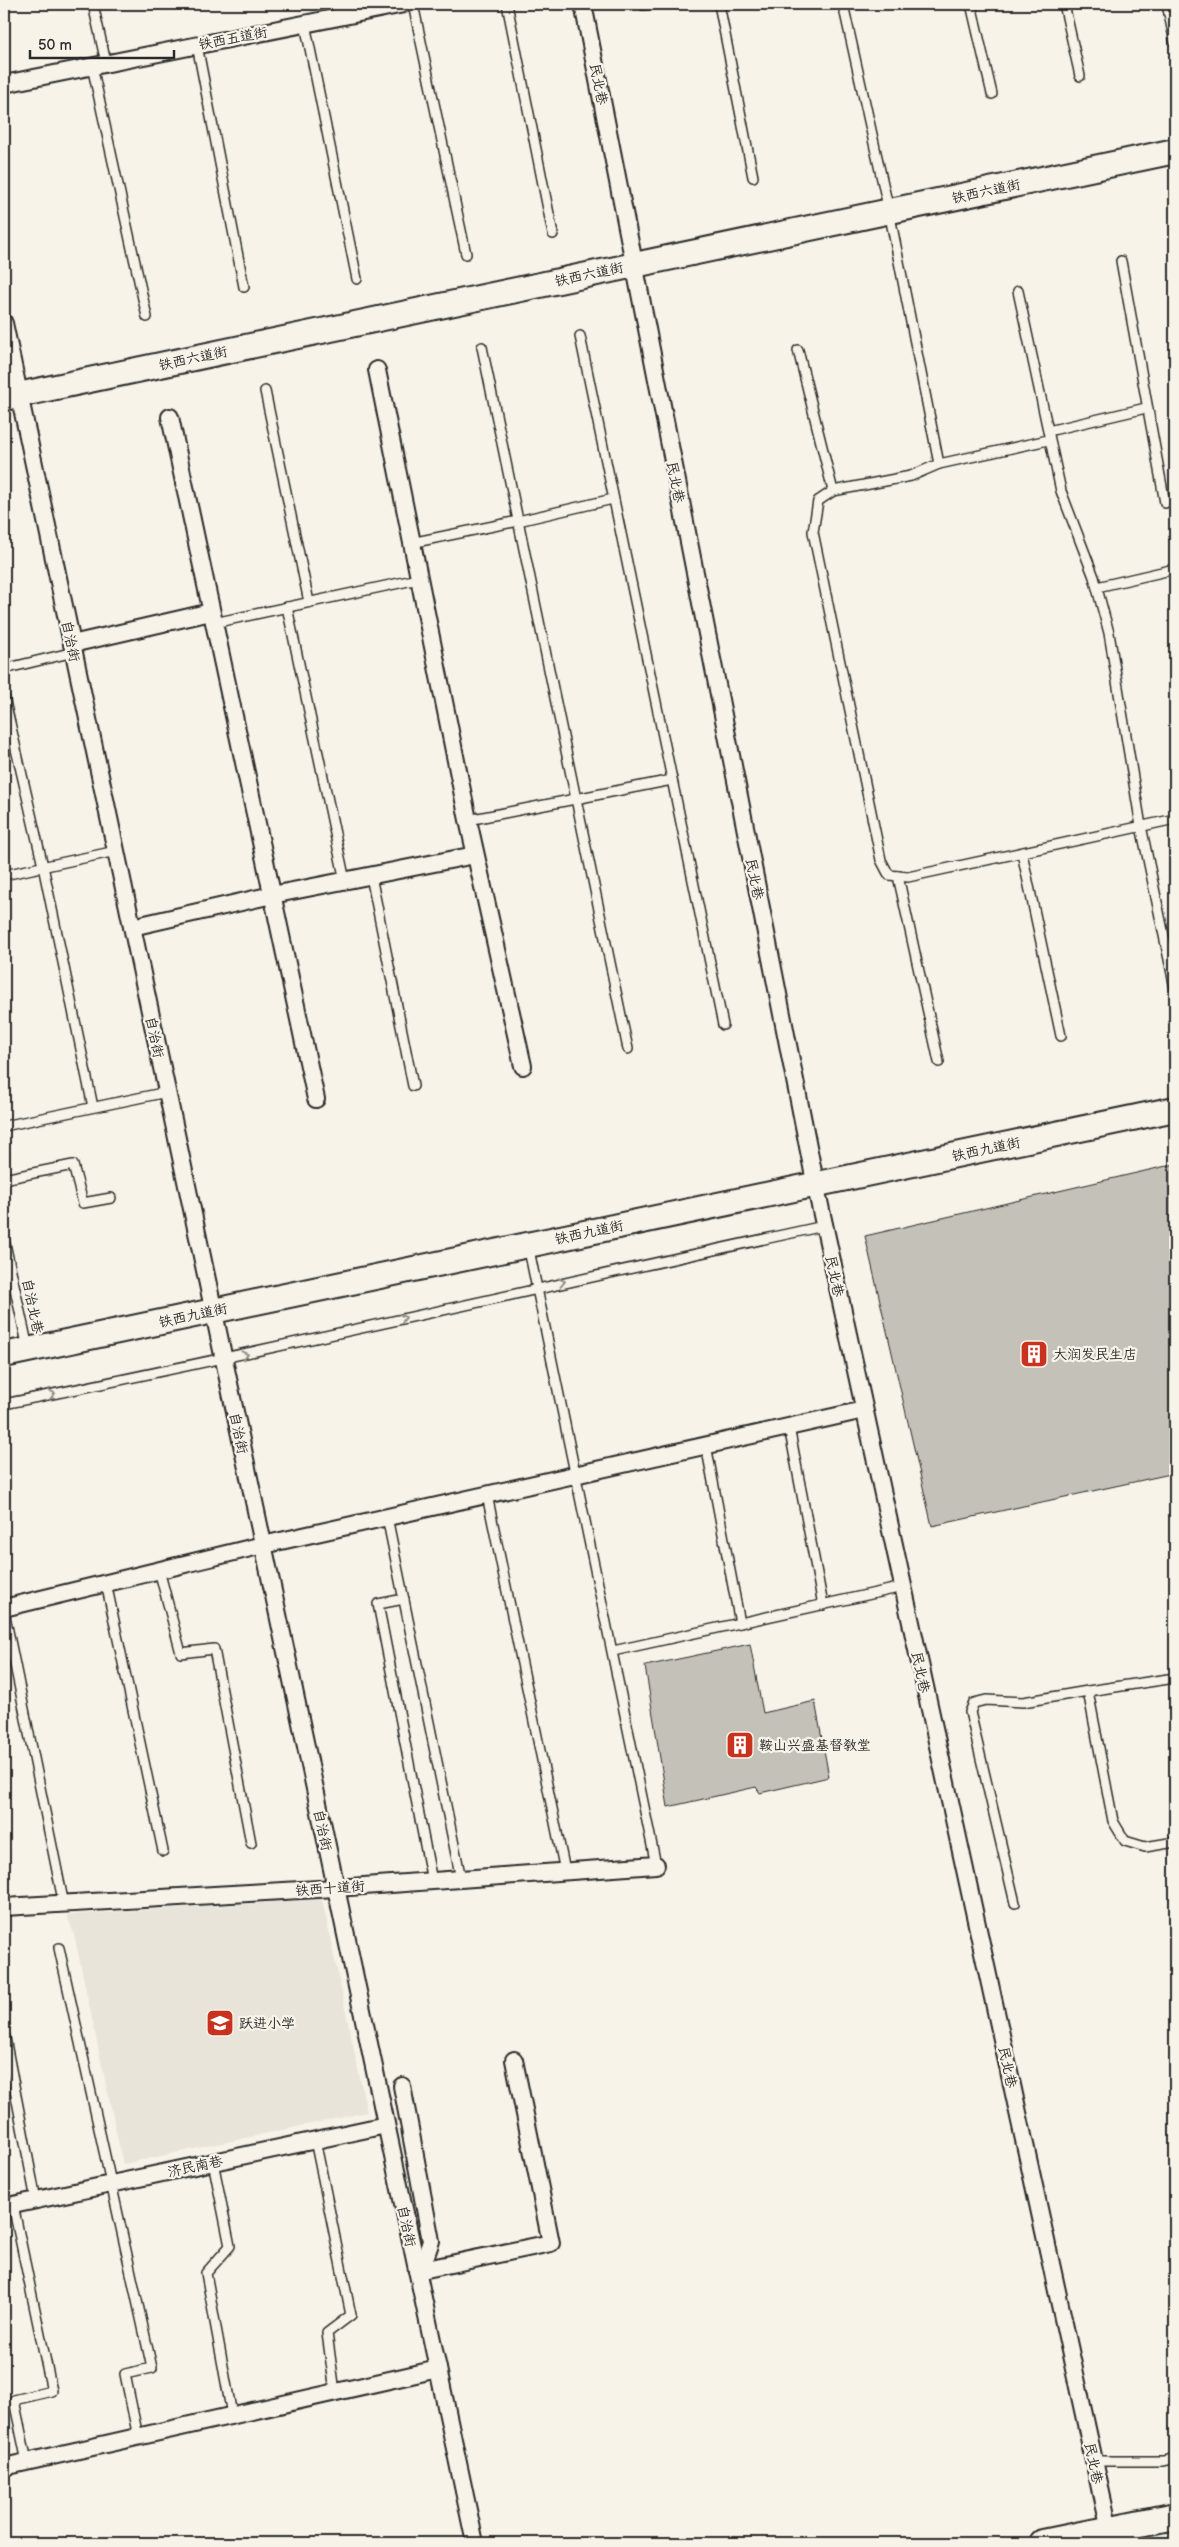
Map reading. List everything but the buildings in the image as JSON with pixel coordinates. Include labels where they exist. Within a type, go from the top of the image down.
[{"type":"main road","name":"铁西六道街","points":[[11,396],[1175,151]]},
{"type":"main road","name":"铁西九道街","points":[[4,1355],[1175,1109]]},
{"type":"main road","points":[[1042,2543],[1110,2536],[1175,2516]]},
{"type":"street","name":"铁西五道街","points":[[4,84],[404,4]]},
{"type":"street","name":"民北巷","points":[[583,4],[815,1185],[1110,2536]]},
{"type":"street","name":"自治街","points":[[4,324],[11,396],[73,648],[386,2125],[419,2271],[475,2543]]},
{"type":"street","points":[[377,370],[475,855],[523,1066]]},
{"type":"street","points":[[170,417],[316,1099]]},
{"type":"street","points":[[73,648],[213,618]]},
{"type":"street","points":[[132,927],[272,895],[475,855]]},
{"type":"street","points":[[4,1610],[263,1545],[864,1410]]},
{"type":"street","name":"铁西十道街","points":[[4,1907],[336,1888],[656,1864]]},
{"type":"street","points":[[419,2271],[551,2243],[514,2060]]},
{"type":"street","points":[[402,2086],[431,2241],[419,2271]]},
{"type":"street","name":"济民南巷","points":[[8,2206],[386,2125]]},
{"type":"street","points":[[4,2467],[438,2369]]},
{"type":"lane","points":[[93,4],[99,65],[147,317]]},
{"type":"lane","points":[[413,4],[466,254]]},
{"type":"lane","points":[[507,4],[553,234]]},
{"type":"lane","points":[[719,4],[753,177]]},
{"type":"lane","points":[[843,4],[889,211],[939,464]]},
{"type":"lane","points":[[971,4],[992,94]]},
{"type":"lane","points":[[1064,4],[1080,76]]},
{"type":"lane","points":[[1167,4],[1175,43]]},
{"type":"lane","points":[[305,24],[357,279]]},
{"type":"lane","points":[[197,45],[244,287]]},
{"type":"lane","points":[[1121,261],[1146,408],[1165,503]]},
{"type":"lane","points":[[1018,291],[1061,491],[1097,586],[1110,633],[1141,826],[1175,988]]},
{"type":"lane","points":[[580,336],[723,1025]]},
{"type":"lane","points":[[482,347],[628,1049]]},
{"type":"lane","points":[[798,350],[833,491]]},
{"type":"lane","points":[[265,391],[309,602]]},
{"type":"lane","points":[[1146,408],[939,464],[911,476],[833,491],[818,501],[813,532],[881,860],[889,875],[908,878],[1175,819]]},
{"type":"lane","points":[[411,543],[613,499]]},
{"type":"lane","points":[[1097,586],[1175,569]]},
{"type":"lane","points":[[213,618],[287,607],[418,579]]},
{"type":"lane","points":[[287,607],[346,881]]},
{"type":"lane","points":[[4,670],[73,648]]},
{"type":"lane","points":[[4,697],[43,866],[93,1107]]},
{"type":"lane","points":[[468,820],[672,780]]},
{"type":"lane","points":[[4,874],[116,850]]},
{"type":"lane","points":[[1022,853],[1060,1036]]},
{"type":"lane","points":[[371,876],[413,1086]]},
{"type":"lane","points":[[898,876],[939,1062]]},
{"type":"lane","points":[[4,1126],[167,1092]]},
{"type":"lane","points":[[4,1179],[73,1165],[83,1203],[111,1198]]},
{"type":"lane","points":[[4,1404],[224,1360],[538,1288],[824,1226]]},
{"type":"lane","name":"自治北巷","points":[[4,1239],[28,1350]]},
{"type":"lane","points":[[528,1244],[656,1864]]},
{"type":"lane","points":[[789,1427],[823,1605]]},
{"type":"lane","points":[[706,1445],[740,1623]]},
{"type":"lane","points":[[487,1495],[565,1871]]},
{"type":"lane","points":[[387,1517],[461,1879]]},
{"type":"lane","points":[[159,1570],[181,1653],[214,1649],[251,1842]]},
{"type":"lane","points":[[106,1583],[163,1851]]},
{"type":"lane","points":[[613,1651],[903,1587]]},
{"type":"lane","points":[[404,1599],[378,1604],[432,1881]]},
{"type":"lane","points":[[4,1610],[64,1905]]},
{"type":"lane","points":[[1015,1903],[970,1712],[974,1703],[986,1700],[1023,1702],[1175,1678]]},
{"type":"lane","points":[[1088,1691],[1113,1821],[1126,1841],[1145,1848],[1175,1842]]},
{"type":"lane","points":[[59,1948],[152,2368],[125,2374],[138,2437]]},
{"type":"lane","points":[[4,2033],[36,2200]]},
{"type":"lane","points":[[316,2140],[351,2315],[327,2333],[335,2392]]},
{"type":"lane","points":[[213,2162],[230,2246],[206,2274],[232,2415]]},
{"type":"lane","points":[[8,2206],[52,2391],[14,2400],[27,2462]]},
{"type":"lane","points":[[1094,2461],[1163,2461],[1175,2458]]},
{"type":"shaded area","name":"跃进小学","points":[[322,1899],[367,2112],[123,2164],[74,1934],[67,1915]]},
{"type":"place","name":"大润发民生店","points":[[1034,1354]]},
{"type":"place","name":"鞍山兴盛基督教堂","points":[[740,1745]]},
{"type":"place","name":"跃进小学","points":[[220,2023]]}]
